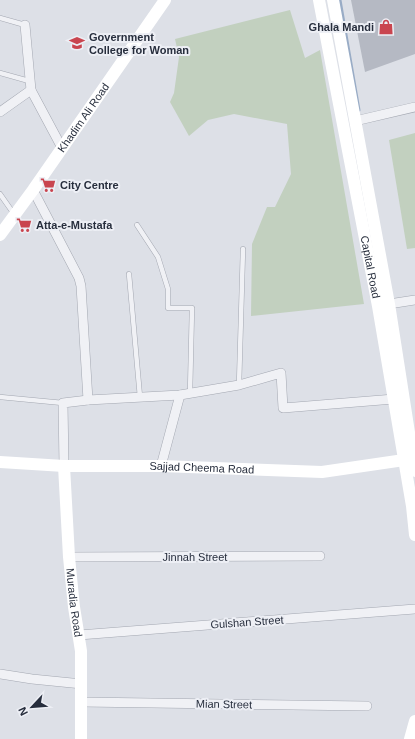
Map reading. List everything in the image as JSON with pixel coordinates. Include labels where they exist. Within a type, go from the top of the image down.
[{"type":"street","name":"Khadim Ali Road","points":[[0,235],[165,0]]},
{"type":"street","name":"Capital Road","points":[[319,0],[384,305],[394,399],[412,464],[415,535]]},
{"type":"street","points":[[333,0],[355,121],[384,305],[412,464]]},
{"type":"street","points":[[25,24],[30,86],[62,148]]},
{"type":"street","points":[[0,112],[30,86]]},
{"type":"street","points":[[355,121],[415,107]]},
{"type":"street","points":[[33,190],[79,278],[81,286],[88,400]]},
{"type":"street","points":[[384,305],[415,300]]},
{"type":"street","points":[[64,466],[63,403],[88,400],[180,395],[239,385],[281,373],[283,408],[394,399]]},
{"type":"street","points":[[161,466],[180,395]]},
{"type":"street","name":"Sajjad Cheema Road","points":[[0,462],[64,466],[161,466],[322,472],[412,464]]},
{"type":"street","name":"Muradia Road","points":[[64,466],[69,557],[74,607],[81,651],[81,739]]},
{"type":"street","name":"Jinnah Street","points":[[69,557],[320,556]]},
{"type":"street","name":"Gulshan Street","points":[[79,635],[415,609]]},
{"type":"street","points":[[0,674],[32,680],[82,684]]},
{"type":"street","name":"Mian Street","points":[[82,702],[367,706]]},
{"type":"street","points":[[410,739],[415,721]]},
{"type":"lane","points":[[0,18],[25,24]]},
{"type":"lane","points":[[0,73],[30,86]]},
{"type":"lane","points":[[0,194],[15,215]]},
{"type":"lane","points":[[137,224],[158,257],[168,289],[168,308],[192,308],[190,393]]},
{"type":"lane","points":[[239,385],[243,250]]},
{"type":"lane","points":[[129,274],[140,397]]},
{"type":"lane","points":[[0,397],[63,403]]},
{"type":"green space","points":[[290,10],[305,58],[320,50],[364,304],[251,316],[252,244],[267,207],[275,207],[291,174],[287,124],[234,114],[208,120],[189,136],[170,102],[174,93],[179,57],[175,39]]},
{"type":"green space","points":[[415,133],[415,248],[407,249],[389,140]]},
{"type":"building","name":"Ghala Mandi","points":[[351,0],[415,0],[415,54],[365,72]]},
{"type":"waterway","points":[[340,0],[359,110]]},
{"type":"place","name":"Ghala Mandi","points":[[386,27]]},
{"type":"place","name":"Government College for Woman","points":[[77,43]]},
{"type":"place","name":"City Centre","points":[[48,185]]},
{"type":"place","name":"Atta-e-Mustafa","points":[[24,225]]}]
